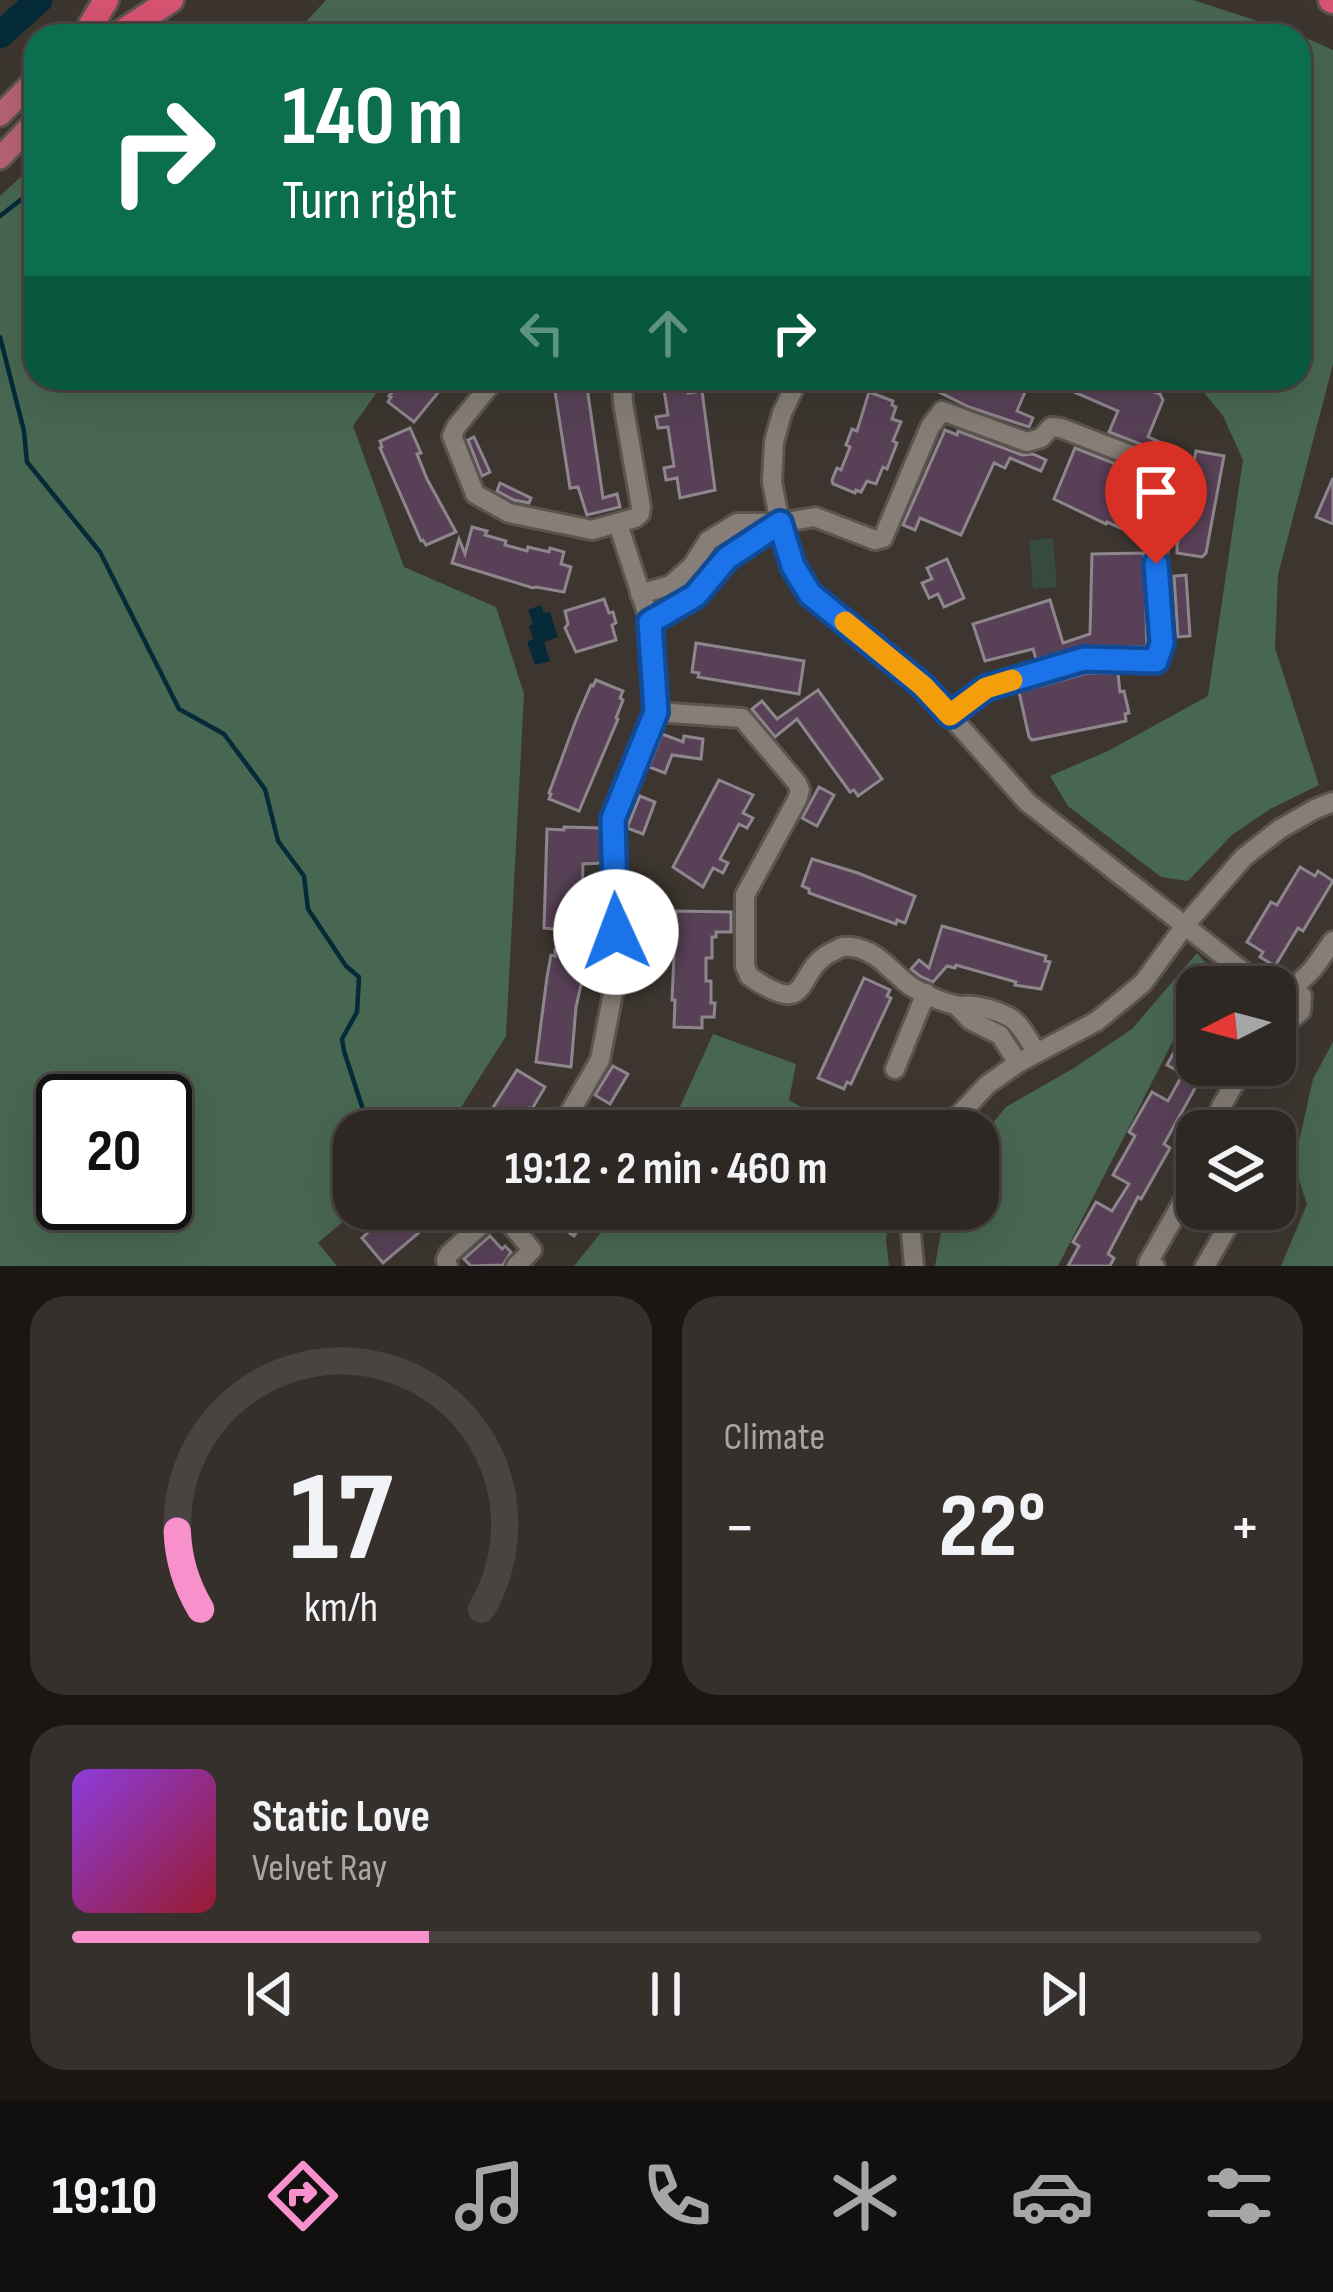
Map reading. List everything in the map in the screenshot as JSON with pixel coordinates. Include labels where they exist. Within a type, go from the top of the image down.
[{"type":"highway","points":[[90,24],[111,0]]},
{"type":"highway","points":[[134,24],[171,0]]},
{"type":"main road","points":[[127,24],[150,0]]},
{"type":"main road","points":[[0,115],[24,91]]},
{"type":"main road","points":[[0,158],[24,133]]},
{"type":"street","points":[[486,390],[452,436],[475,494],[509,513],[592,530],[640,514],[622,390]]},
{"type":"street","points":[[793,390],[774,442],[772,482],[793,566],[810,594],[923,686],[1027,802],[1237,966]]},
{"type":"street","points":[[640,594],[671,585],[692,566],[708,541],[737,523],[815,517],[875,540],[884,538],[930,427],[942,411],[1027,442],[1041,438],[1051,427],[1061,428],[1151,463],[1170,480],[1156,564],[1162,643],[1156,661],[1084,659],[986,688],[950,715]]},
{"type":"street","points":[[650,622],[695,596],[727,558],[780,523]]},
{"type":"street","points":[[571,1110],[601,1060],[614,988],[613,819],[656,712],[650,622],[619,524]]},
{"type":"street","points":[[676,581],[687,601]]},
{"type":"street","points":[[656,712],[742,718],[800,790],[745,895],[749,976],[791,995],[808,980],[814,962],[845,946],[878,956],[913,988],[957,1006],[975,1006],[1009,1017],[1037,1053]]},
{"type":"street","points":[[963,1110],[986,1085],[1097,1021],[1143,983],[1244,857],[1280,829],[1333,802]]},
{"type":"street","points":[[1296,986],[1333,941]]},
{"type":"street","points":[[1296,989],[1303,1001],[1296,1017]]},
{"type":"street","points":[[895,1069],[926,993]]},
{"type":"street","points":[[957,1006],[970,1020],[1000,1035],[1018,1063]]},
{"type":"street","points":[[1220,1110],[1233,1086]]},
{"type":"street","points":[[1155,1266],[1148,1263],[1176,1214]]},
{"type":"street","points":[[448,1266],[449,1254],[476,1230]]},
{"type":"street","points":[[516,1230],[532,1250],[516,1266]]},
{"type":"street","points":[[912,1230],[914,1266]]},
{"type":"street","points":[[1205,1266],[1226,1230]]},
{"type":"green space","points":[[326,0],[1193,0],[1266,24],[304,24]]},
{"type":"green space","points":[[1311,40],[1333,50],[1333,364],[1278,575],[1275,648],[1319,785],[1270,809],[1232,835],[1188,881],[1161,877],[1068,806],[1050,776],[1108,751],[1208,696],[1243,460],[1223,416],[1202,390],[1311,390]]},
{"type":"green space","points":[[24,174],[24,390],[378,390],[353,426],[404,567],[496,607],[524,694],[506,1036],[459,1110],[333,1110],[333,1230],[318,1243],[337,1266],[0,1266],[0,196]]},
{"type":"green space","points":[[1053,538],[1057,587],[1033,589],[1029,540]]},
{"type":"green space","points":[[1197,953],[1208,966],[1186,966]]},
{"type":"green space","points":[[1176,978],[1176,1035],[1058,1266],[935,1266],[941,1230],[999,1230],[999,1116],[1006,1107],[1132,1029]]},
{"type":"green space","points":[[713,1034],[796,1064],[789,1100],[806,1110],[679,1110]]},
{"type":"green space","points":[[1333,1042],[1333,1266],[1281,1266],[1307,1204],[1296,1155],[1313,1079]]},
{"type":"green space","points":[[603,1230],[888,1230],[889,1266],[574,1266]]},
{"type":"water","points":[[541,605],[544,613],[550,612],[558,637],[544,642],[550,661],[535,665],[527,642],[533,639],[528,610]]},
{"type":"building","points":[[394,390],[440,390],[414,422],[388,402]]},
{"type":"building","points":[[555,390],[587,390],[603,498],[617,494],[620,507],[587,515],[578,487],[570,488]]},
{"type":"building","points":[[664,390],[702,391],[715,490],[680,498],[677,478],[666,480],[664,468],[674,466],[668,427],[658,428],[656,417],[668,415]]},
{"type":"building","points":[[1026,390],[1017,411],[1033,418],[1029,427],[939,392]]},
{"type":"building","points":[[1070,390],[1160,394],[1163,400],[1148,437],[1176,449],[1171,460],[1109,432],[1118,411]]},
{"type":"building","points":[[869,392],[893,401],[892,419],[901,422],[887,469],[883,467],[876,484],[867,481],[855,493],[832,480],[837,468],[841,470],[850,447],[846,445],[852,429],[857,431]]},
{"type":"building","points":[[410,428],[427,479],[456,532],[426,545],[380,448],[380,441]]},
{"type":"building","points":[[945,430],[1046,460],[1041,471],[1010,458],[1005,468],[994,463],[961,535],[920,518],[915,530],[903,525]]},
{"type":"building","points":[[474,437],[490,472],[482,476],[468,440]]},
{"type":"building","points":[[1075,448],[1149,479],[1141,498],[1153,500],[1146,539],[1054,499]]},
{"type":"building","points":[[1196,451],[1224,456],[1202,557],[1177,553]]},
{"type":"building","points":[[1333,478],[1333,524],[1316,517]]},
{"type":"building","points":[[500,483],[531,498],[529,503],[497,491]]},
{"type":"building","points":[[472,527],[527,551],[528,547],[564,552],[561,564],[571,567],[564,592],[533,588],[452,563],[459,539],[465,554]]},
{"type":"building","points":[[1144,553],[1147,647],[1085,646],[1036,659],[1033,649],[985,661],[973,624],[1050,600],[1063,643],[1090,634],[1092,554]]},
{"type":"building","points":[[947,559],[964,598],[944,607],[938,594],[929,598],[922,583],[932,579],[927,568]]},
{"type":"building","points":[[1186,575],[1190,636],[1178,637],[1174,576]]},
{"type":"building","points":[[604,599],[609,613],[613,612],[616,640],[576,652],[565,628],[565,611]]},
{"type":"building","points":[[696,643],[804,661],[799,694],[698,677],[699,673],[692,672]]},
{"type":"building","points":[[1087,673],[1118,673],[1129,713],[1126,721],[1032,740],[1019,692]]},
{"type":"building","points":[[596,680],[623,691],[623,700],[579,811],[549,799],[549,793]]},
{"type":"building","points":[[818,690],[882,779],[858,796],[850,792],[797,719],[775,737],[752,709],[762,701],[777,719]]},
{"type":"building","points":[[662,734],[683,742],[684,736],[703,739],[701,759],[672,755],[665,773],[649,767]]},
{"type":"building","points":[[719,780],[753,795],[743,813],[753,818],[747,828],[739,824],[720,859],[728,863],[723,873],[713,868],[703,887],[673,867]]},
{"type":"building","points":[[819,787],[834,795],[817,826],[802,818]]},
{"type":"building","points":[[640,796],[655,802],[643,834],[627,828]]},
{"type":"building","points":[[600,828],[601,863],[583,864],[582,900],[592,900],[592,911],[581,911],[580,932],[544,928],[547,829]]},
{"type":"building","points":[[812,859],[915,896],[905,923],[897,920],[896,924],[809,893],[802,886]]},
{"type":"building","points":[[1300,867],[1333,881],[1275,966],[1247,942],[1271,902],[1277,905]]},
{"type":"building","points":[[676,911],[731,912],[731,932],[716,932],[712,958],[706,958],[706,981],[711,981],[711,1003],[715,1003],[714,1017],[702,1017],[702,1028],[674,1027]]},
{"type":"building","points":[[942,926],[1046,956],[1045,961],[1050,962],[1041,989],[956,965],[947,966],[933,982],[920,976],[911,969],[919,960],[929,968]]},
{"type":"building","points":[[555,950],[584,954],[586,963],[576,1007],[571,1067],[536,1062]]},
{"type":"building","points":[[864,978],[890,990],[887,996],[891,998],[851,1084],[847,1082],[844,1089],[818,1078]]},
{"type":"building","points":[[1176,1049],[1176,1070],[1167,1065]]},
{"type":"building","points":[[613,1066],[628,1074],[610,1104],[595,1095]]},
{"type":"building","points":[[517,1070],[545,1087],[532,1109],[491,1110]]},
{"type":"building","points":[[1176,1086],[1196,1086],[1183,1110],[1176,1110],[1176,1122],[1164,1144],[1170,1148],[1108,1254],[1114,1258],[1110,1266],[1068,1266],[1079,1246],[1073,1242],[1096,1202],[1112,1211],[1129,1184],[1113,1175],[1135,1136],[1129,1132],[1152,1092],[1168,1101]]},
{"type":"building","points":[[371,1230],[422,1230],[383,1263],[362,1238]]},
{"type":"building","points":[[490,1236],[511,1252],[503,1265],[471,1266],[464,1259]]},
{"type":"waterway","points":[[0,35],[39,0]]},
{"type":"waterway","points":[[0,216],[24,197]]},
{"type":"waterway","points":[[0,337],[24,431],[27,462],[100,552],[179,709],[224,734],[265,789],[278,841],[304,876],[308,909],[346,966],[359,977],[357,1012],[342,1039],[363,1110]]},
{"type":"slow traffic","points":[[845,622],[923,686],[950,715],[986,688],[1012,680]]},
{"type":"route","points":[[616,932],[613,819],[656,712],[650,622],[695,596],[727,558],[746,545],[780,523],[793,566],[810,594],[923,686],[950,715],[986,688],[1084,659],[1156,661],[1162,643],[1156,564]]}]
